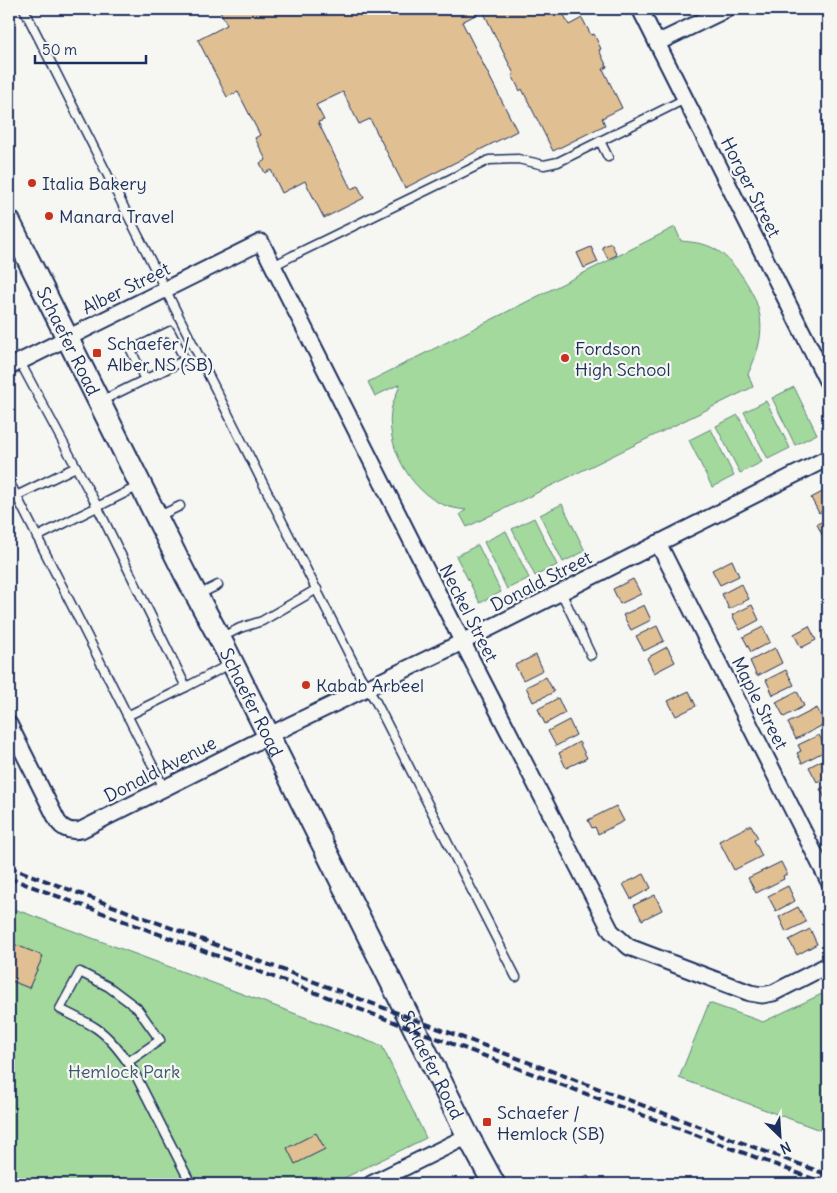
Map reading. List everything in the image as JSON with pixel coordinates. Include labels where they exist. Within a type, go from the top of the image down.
[{"type":"main road","name":"Schaefer Road","points":[[9,221],[18,246],[68,338],[197,596],[233,663],[468,1136],[494,1184]]},
{"type":"street","name":"Horger Street","points":[[640,9],[828,383]]},
{"type":"street","points":[[657,43],[727,9]]},
{"type":"street","name":"Alber Street","points":[[14,365],[261,242]]},
{"type":"street","name":"Neckel Street","points":[[261,242],[462,641],[611,931],[629,947],[750,993],[762,995],[773,993],[828,965]]},
{"type":"street","name":"Donald Street","points":[[269,736],[828,458]]},
{"type":"street","name":"Maple Street","points":[[658,543],[828,880]]},
{"type":"street","name":"Donald Avenue","points":[[9,724],[58,822],[66,830],[74,831],[81,830],[269,736]]},
{"type":"street","points":[[372,1184],[468,1136]]},
{"type":"lane","points":[[24,9],[317,590],[516,978]]},
{"type":"lane","points":[[273,266],[489,160],[518,159],[544,165],[558,162],[685,99]]},
{"type":"lane","points":[[600,141],[608,157]]},
{"type":"lane","points":[[100,402],[145,380],[185,360],[170,331],[131,350],[145,380]]},
{"type":"lane","points":[[14,365],[76,467],[97,506],[186,687]]},
{"type":"lane","points":[[16,496],[76,467]]},
{"type":"lane","points":[[9,481],[164,788]]},
{"type":"lane","points":[[37,537],[141,485]]},
{"type":"lane","points":[[157,517],[180,506]]},
{"type":"lane","points":[[197,596],[218,585]]},
{"type":"lane","points":[[220,638],[240,628],[262,621],[317,590]]},
{"type":"lane","points":[[561,592],[591,656]]},
{"type":"lane","points":[[127,716],[233,663]]},
{"type":"lane","points":[[128,1062],[160,1040],[137,1008],[109,987],[80,972],[60,1009],[97,1029],[121,1052],[191,1184]]},
{"type":"green space","points":[[675,227],[681,241],[708,246],[724,256],[739,272],[756,301],[761,324],[758,348],[748,374],[753,387],[467,527],[460,514],[466,510],[444,505],[420,489],[402,464],[392,435],[390,420],[392,406],[400,384],[375,396],[368,382]]},
{"type":"green space","points":[[794,387],[817,434],[795,445],[772,398]]},
{"type":"green space","points":[[766,401],[790,448],[768,459],[744,412]]},
{"type":"green space","points":[[738,415],[762,462],[740,473],[716,426]]},
{"type":"green space","points":[[711,429],[734,476],[712,487],[689,440]]},
{"type":"green space","points":[[562,504],[585,551],[563,562],[540,515]]},
{"type":"green space","points":[[534,518],[557,565],[535,576],[512,529]]},
{"type":"green space","points":[[506,531],[529,578],[507,589],[484,542]]},
{"type":"green space","points":[[478,545],[501,592],[480,603],[456,556]]},
{"type":"green space","name":"Hemlock Park","points":[[9,907],[382,1046],[426,1138],[332,1184],[9,1184]]},
{"type":"green space","points":[[828,991],[828,1133],[679,1078],[709,1003],[763,1022]]},
{"type":"building","points":[[219,9],[456,9],[458,12],[464,9],[561,9],[569,25],[582,18],[591,35],[594,34],[607,67],[603,69],[622,108],[602,118],[605,125],[553,151],[522,89],[520,91],[512,75],[514,74],[483,11],[462,22],[517,131],[405,188],[370,119],[359,124],[343,92],[316,105],[324,120],[318,122],[351,189],[358,186],[364,198],[324,218],[305,181],[282,193],[271,170],[265,173],[260,163],[266,160],[255,138],[260,135],[238,92],[227,97],[198,40],[227,25]]},
{"type":"building","points":[[611,243],[617,255],[608,259],[602,247]]},
{"type":"building","points":[[591,247],[598,262],[584,268],[577,253]]},
{"type":"building","points":[[828,489],[828,508],[819,513],[811,498]]},
{"type":"building","points":[[828,519],[828,537],[824,539],[817,524]]},
{"type":"building","points":[[732,560],[739,576],[720,585],[712,570]]},
{"type":"building","points":[[633,579],[641,594],[620,604],[613,589]]},
{"type":"building","points":[[741,584],[749,599],[729,609],[722,594]]},
{"type":"building","points":[[644,605],[651,620],[631,630],[623,615]]},
{"type":"building","points":[[752,605],[759,620],[740,630],[732,615]]},
{"type":"building","points":[[657,626],[664,641],[644,651],[636,636]]},
{"type":"building","points":[[809,626],[816,640],[801,648],[794,634]]},
{"type":"building","points":[[763,627],[770,642],[751,652],[743,637]]},
{"type":"building","points":[[667,647],[675,662],[654,673],[647,658]]},
{"type":"building","points":[[775,648],[782,663],[757,676],[750,661]]},
{"type":"building","points":[[536,655],[543,670],[523,680],[515,665]]},
{"type":"building","points":[[786,670],[794,685],[773,695],[766,680]]},
{"type":"building","points":[[546,677],[554,692],[533,702],[526,687]]},
{"type":"building","points":[[689,691],[696,706],[676,716],[668,701]]},
{"type":"building","points":[[797,691],[804,706],[784,717],[776,702]]},
{"type":"building","points":[[558,698],[565,713],[545,724],[538,709]]},
{"type":"building","points":[[817,708],[825,724],[796,739],[788,723]]},
{"type":"building","points":[[569,720],[576,735],[556,746],[548,731]]},
{"type":"building","points":[[819,735],[827,750],[802,763],[797,753],[801,751],[798,745]]},
{"type":"building","points":[[579,742],[587,758],[566,768],[559,753]]},
{"type":"building","points":[[828,757],[828,776],[817,782],[809,767]]},
{"type":"building","points":[[828,785],[828,804],[820,789]]},
{"type":"building","points":[[616,806],[624,821],[598,834],[595,827],[592,828],[588,820]]},
{"type":"building","points":[[751,825],[758,838],[754,840],[762,856],[734,870],[719,841]]},
{"type":"building","points":[[781,862],[787,874],[783,876],[784,879],[756,893],[748,878]]},
{"type":"building","points":[[644,874],[651,888],[631,899],[623,884]]},
{"type":"building","points":[[788,886],[795,901],[776,911],[768,896]]},
{"type":"building","points":[[655,895],[662,910],[642,920],[634,905]]},
{"type":"building","points":[[798,907],[806,922],[786,932],[779,917]]},
{"type":"building","points":[[810,929],[817,944],[797,955],[789,940]]},
{"type":"building","points":[[9,942],[43,956],[29,988],[9,980]]},
{"type":"building","points":[[316,1133],[325,1149],[295,1164],[287,1148]]},
{"type":"building","points":[[588,1176],[592,1184],[571,1184]]},
{"type":"railway","points":[[9,867],[828,1175]]},
{"type":"railway","points":[[9,878],[827,1184]]},
{"type":"place","name":"Italia Bakery","points":[[32,183]]},
{"type":"place","name":"Manara Travel","points":[[49,216]]},
{"type":"place","name":"Schaefer / Alber NS (SB)","points":[[97,353]]},
{"type":"place","name":"Fordson High School","points":[[565,358]]},
{"type":"place","name":"Kabab Arbeel","points":[[306,685]]},
{"type":"place","name":"Schaefer / Hemlock (SB)","points":[[487,1122]]}]
